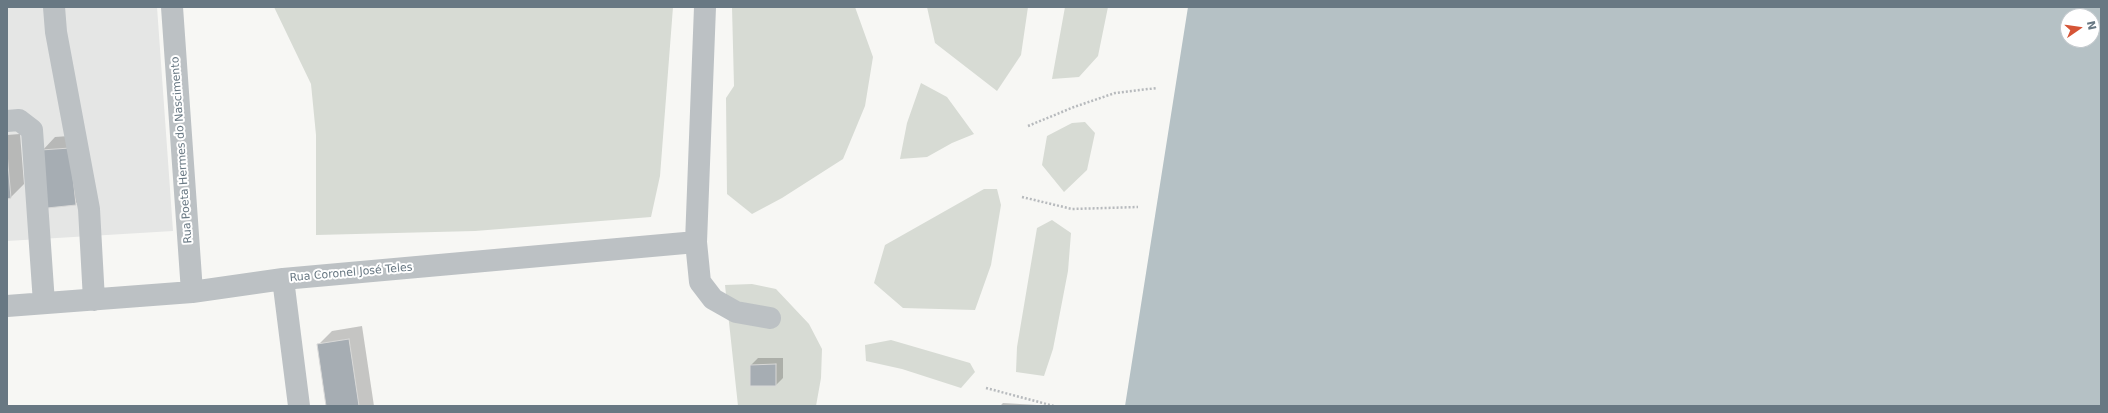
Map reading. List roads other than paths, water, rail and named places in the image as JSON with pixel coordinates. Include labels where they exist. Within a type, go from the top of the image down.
[{"type":"street","points":[[54,7],[56,32],[89,209],[94,300]]},
{"type":"street","name":"Rua Poeta Hermes do Nascimento","points":[[172,7],[192,292]]},
{"type":"street","points":[[705,7],[696,242],[700,282],[713,300],[736,312],[770,318]]},
{"type":"street","points":[[7,121],[19,120],[32,130],[44,303]]},
{"type":"street","name":"Rua Coronel José Teles","points":[[7,306],[192,292],[283,279],[696,242]]},
{"type":"street","points":[[283,279],[299,406]]}]
